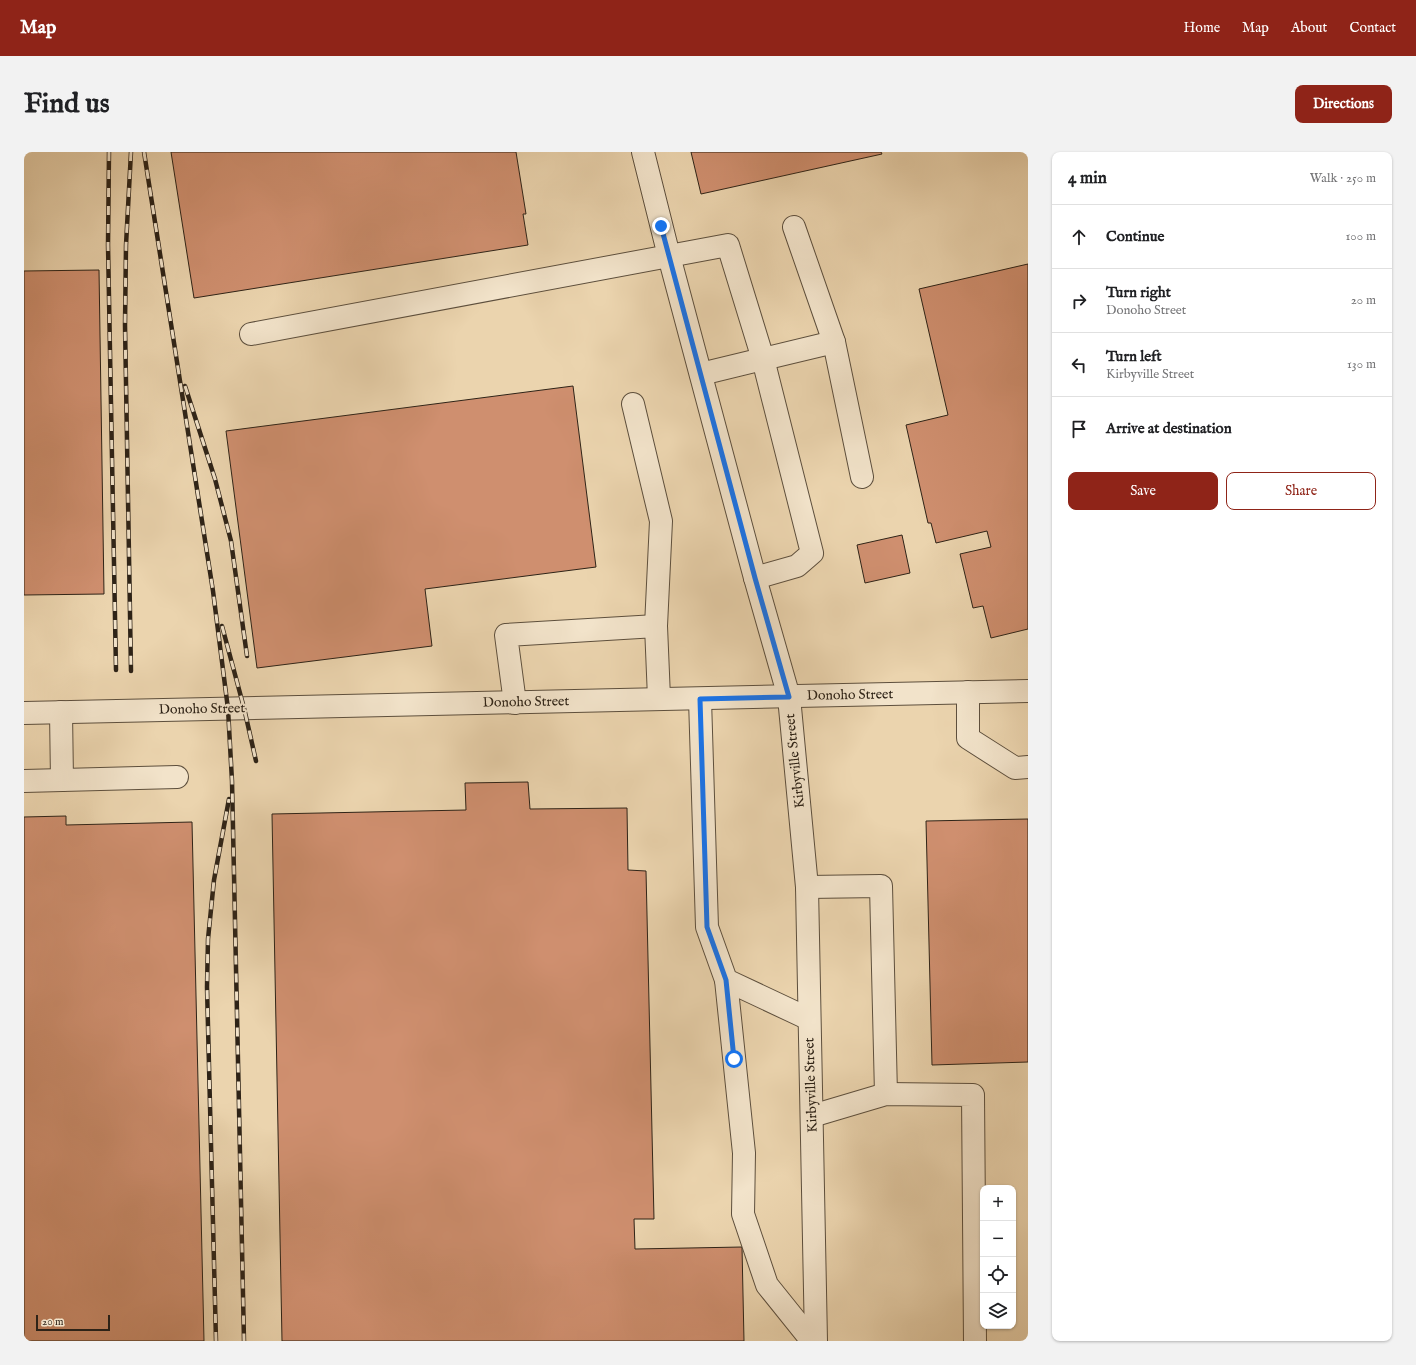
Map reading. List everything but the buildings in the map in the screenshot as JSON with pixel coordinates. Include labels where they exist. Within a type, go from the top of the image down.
[{"type":"street","name":"Kirbyville Street","points":[[643,152],[669,256],[755,578],[789,697],[807,887],[816,1341]]},
{"type":"street","points":[[794,227],[834,342],[862,477]]},
{"type":"street","points":[[251,334],[728,245],[764,359],[812,553],[797,566],[755,578]]},
{"type":"street","points":[[701,374],[834,342]]},
{"type":"street","points":[[633,404],[661,521],[656,626],[659,698]]},
{"type":"street","points":[[515,703],[506,636],[656,626]]},
{"type":"street","name":"Donoho Street","points":[[24,713],[1028,691]]},
{"type":"street","points":[[968,692],[968,738],[1015,768],[1028,767]]},
{"type":"street","points":[[700,699],[707,927],[726,980],[744,1153],[743,1214],[767,1285],[812,1341]]},
{"type":"street","points":[[61,712],[62,780]]},
{"type":"street","points":[[24,781],[177,777]]},
{"type":"street","points":[[807,887],[881,886],[886,1094]]},
{"type":"street","points":[[726,980],[809,1019]]},
{"type":"street","points":[[812,1116],[886,1094],[973,1095],[975,1341]]},
{"type":"railway","points":[[109,152],[108,245],[116,670]]},
{"type":"railway","points":[[131,152],[126,245],[125,325],[131,671]]},
{"type":"railway","points":[[144,152],[213,591],[228,709],[232,781],[244,1341]]},
{"type":"railway","points":[[185,386],[215,479],[231,541],[247,656]]},
{"type":"railway","points":[[222,626],[244,708],[256,761]]},
{"type":"railway","points":[[216,1341],[207,987],[208,939],[214,880],[229,799]]},
{"type":"route","points":[[661,226],[755,578],[789,697],[700,699],[707,927],[726,980],[734,1059]]}]
